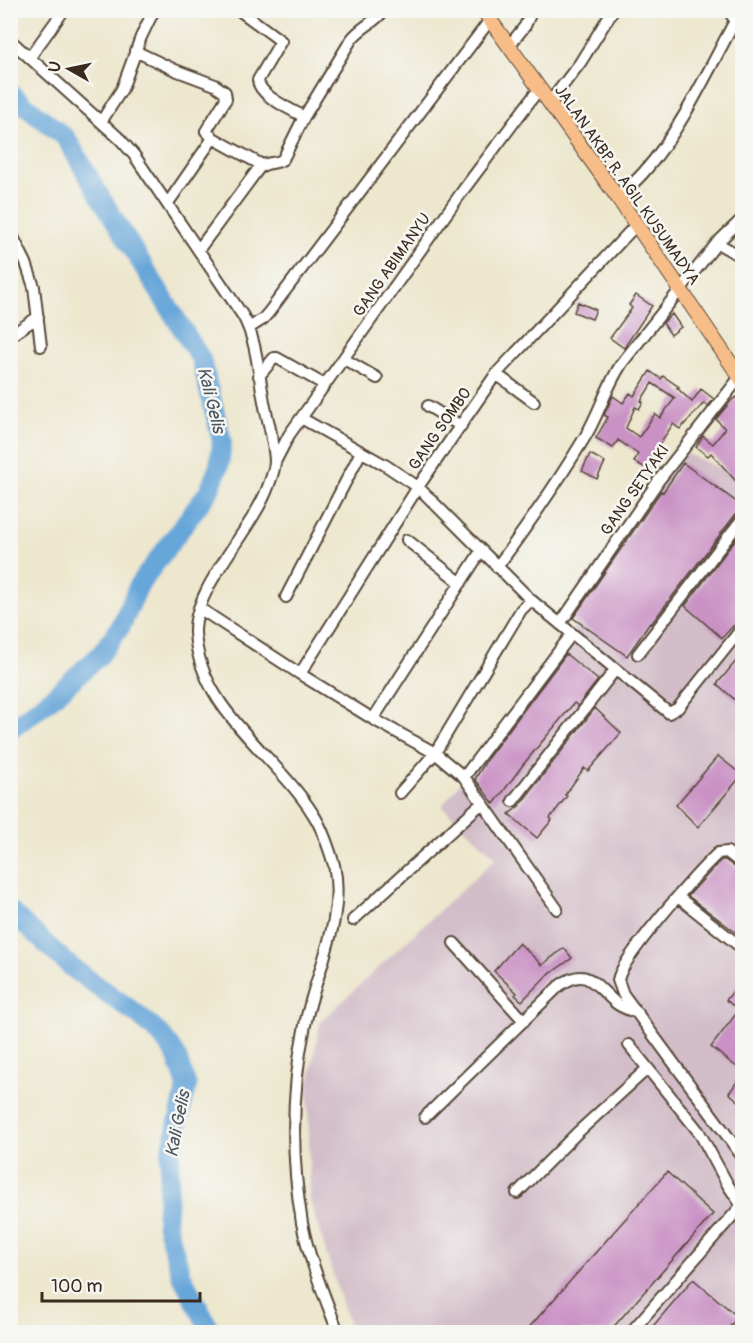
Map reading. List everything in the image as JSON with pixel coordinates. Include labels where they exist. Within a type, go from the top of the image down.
[{"type":"main road","name":"JALAN AKBP. R. AGIL KUSUMADYA","points":[[486,15],[618,198],[741,378]]},
{"type":"street","points":[[30,57],[64,10]]},
{"type":"street","points":[[101,122],[122,89],[135,51],[154,10]]},
{"type":"street","points":[[239,10],[281,41],[258,80],[263,93],[304,117]]},
{"type":"street","points":[[135,51],[175,70],[215,85],[225,92],[226,99],[206,131],[213,138],[262,165],[283,159],[304,117],[356,33],[376,19],[384,10]]},
{"type":"street","points":[[509,46],[525,26],[532,10]]},
{"type":"street","points":[[550,102],[580,63],[613,10]]},
{"type":"street","points":[[618,198],[645,171],[696,93],[738,16],[728,10]]},
{"type":"street","points":[[249,327],[263,319],[269,312],[486,15]]},
{"type":"street","points":[[10,40],[134,155],[249,327],[275,462]]},
{"type":"street","name":"GANG ABIMANYU","points":[[199,608],[208,588],[259,508],[283,443],[464,189],[539,89]]},
{"type":"street","points":[[168,203],[213,138]]},
{"type":"street","points":[[199,249],[262,165]]},
{"type":"street","points":[[497,567],[528,525],[585,437],[611,379],[622,363],[717,243],[742,219]]},
{"type":"street","name":"GANG SOMBO","points":[[300,674],[417,488],[496,374],[636,225]]},
{"type":"street","points":[[10,231],[26,263],[34,287],[41,346]]},
{"type":"street","points":[[717,243],[742,256]]},
{"type":"street","points":[[10,336],[38,318]]},
{"type":"street","points":[[259,376],[274,358],[277,358],[325,385]]},
{"type":"street","points":[[344,359],[377,378]]},
{"type":"street","points":[[496,374],[534,402]]},
{"type":"street","name":"GANG SETYAKI","points":[[560,624],[659,480],[741,378]]},
{"type":"street","points":[[428,406],[461,426]]},
{"type":"street","points":[[301,418],[385,465],[417,488],[531,600],[666,712],[673,712],[742,628]]},
{"type":"street","points":[[286,597],[361,452]]},
{"type":"street","points":[[638,654],[742,519]]},
{"type":"street","points":[[407,540],[461,583]]},
{"type":"street","points":[[373,719],[482,551]]},
{"type":"street","points":[[400,794],[435,753],[521,610],[531,600]]},
{"type":"street","points":[[338,1332],[321,1286],[303,1224],[294,1135],[294,1105],[301,1045],[334,917],[338,892],[334,867],[329,848],[315,816],[287,780],[230,717],[211,690],[201,668],[196,641],[195,629],[199,608],[373,719],[435,753],[464,777],[557,909]]},
{"type":"street","points":[[464,777],[571,635]]},
{"type":"street","points":[[513,801],[615,670]]},
{"type":"street","points":[[353,920],[482,803]]},
{"type":"street","points":[[742,864],[727,852],[718,853],[648,932],[619,975],[620,986],[624,994],[742,1156]]},
{"type":"street","points":[[678,897],[742,948]]},
{"type":"street","points":[[453,943],[524,1020]]},
{"type":"street","points":[[425,1117],[559,986],[570,978],[580,977],[593,981],[618,1005],[638,1013]]},
{"type":"street","points":[[629,1045],[699,1132],[742,1206],[631,1332]]},
{"type":"street","points":[[517,1193],[577,1133],[647,1069]]},
{"type":"shaded area","points":[[685,453],[742,477],[742,1332],[351,1332],[310,1201],[308,1090],[320,1022],[496,858],[442,806],[574,637],[570,597]]},
{"type":"building","points":[[636,295],[652,306],[624,348],[610,338],[632,308],[629,305]]},
{"type":"building","points":[[578,302],[596,310],[592,319],[574,312]]},
{"type":"building","points":[[672,314],[681,327],[671,335],[663,323]]},
{"type":"building","points":[[650,371],[661,379],[663,376],[679,387],[677,388],[692,402],[701,389],[714,399],[708,406],[704,403],[680,429],[673,424],[656,449],[662,453],[656,463],[652,460],[648,469],[634,462],[638,454],[618,440],[613,448],[596,438],[608,417],[604,415],[613,396],[623,403],[630,393],[634,396]],"holes":[[[652,383],[675,398],[660,418],[655,414],[639,437],[626,428],[635,407],[639,409]]]},
{"type":"building","points":[[736,397],[742,407],[742,415],[737,418],[742,426],[742,488],[711,453],[708,456],[696,447],[703,436],[713,444],[725,429],[716,419]]},
{"type":"building","points":[[590,454],[605,462],[597,479],[582,471]]},
{"type":"building","points":[[683,463],[742,506],[742,512],[736,514],[650,623],[627,656],[573,618]]},
{"type":"building","points":[[742,531],[742,621],[733,626],[722,638],[685,606]]},
{"type":"building","points":[[566,654],[598,680],[578,706],[574,703],[494,804],[475,779],[487,759]]},
{"type":"building","points":[[742,654],[742,706],[717,684]]},
{"type":"building","points":[[595,708],[621,733],[588,771],[584,768],[550,818],[552,820],[537,838],[509,814],[519,806]]},
{"type":"building","points":[[718,756],[742,775],[698,827],[676,805]]},
{"type":"building","points":[[721,860],[725,860],[742,872],[742,937],[688,896]]},
{"type":"building","points":[[519,943],[542,965],[564,948],[572,958],[550,972],[522,1001],[515,995],[517,993],[494,971]]},
{"type":"building","points":[[742,980],[742,1071],[711,1047],[739,1010],[726,1000]]},
{"type":"building","points":[[742,1075],[742,1104],[729,1093]]},
{"type":"building","points":[[667,1172],[713,1214],[609,1332],[525,1332]]},
{"type":"building","points":[[693,1279],[738,1317],[725,1332],[648,1332]]},
{"type":"waterway","name":"Kali Gelis","points":[[10,93],[66,138],[201,359],[222,441],[219,466],[209,491],[139,585],[121,626],[100,655],[53,697],[10,730]]},
{"type":"waterway","name":"Kali Gelis","points":[[10,911],[71,967],[138,1015],[160,1034],[176,1055],[187,1086],[171,1151],[166,1223],[181,1274],[211,1332]]}]
